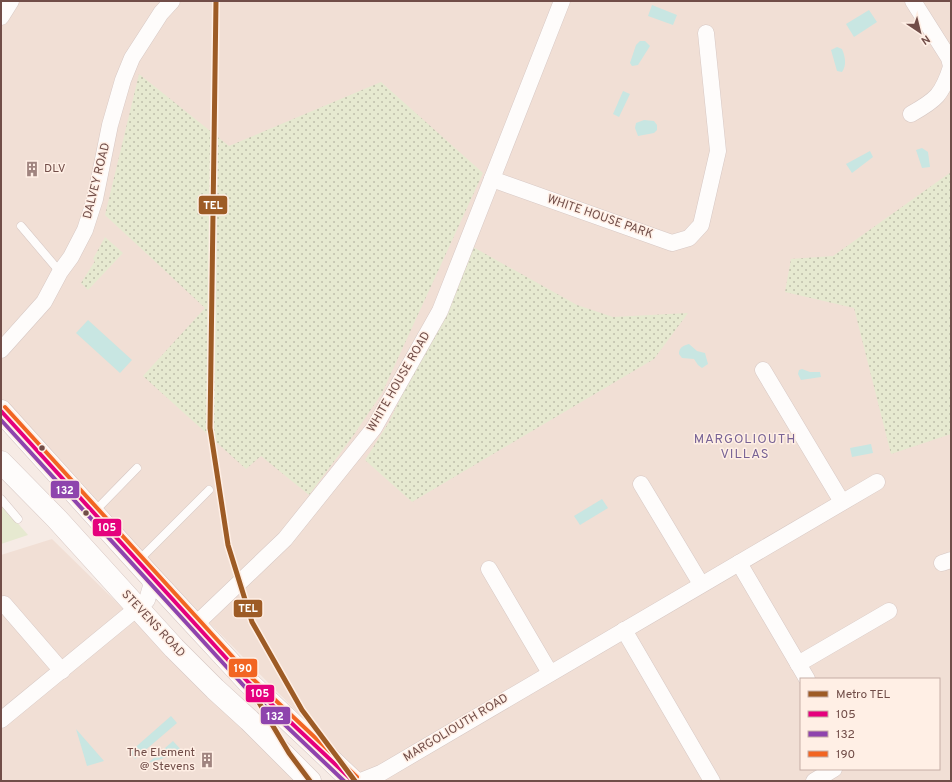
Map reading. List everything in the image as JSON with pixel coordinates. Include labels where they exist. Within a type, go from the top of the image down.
[{"type":"main road","points":[[1,411],[143,569],[248,682],[354,781]]},
{"type":"main road","name":"STEVENS ROAD","points":[[1,462],[57,519],[137,609],[174,648],[215,689],[250,720],[310,781]]},
{"type":"main road","points":[[174,648],[166,634],[164,626],[168,615],[177,605]]},
{"type":"street","points":[[1,17],[11,1]]},
{"type":"street","name":"DALVEY ROAD","points":[[1,350],[44,302],[85,230],[95,199],[110,125],[123,80],[132,58],[161,13],[172,1]]},
{"type":"street","points":[[492,179],[562,1]]},
{"type":"street","points":[[911,114],[932,102],[945,86],[951,66],[949,58],[913,1]]},
{"type":"street","name":"WHITE HOUSE PARK","points":[[492,179],[672,243],[689,238],[701,225],[718,151],[706,33]]},
{"type":"street","name":"WHITE HOUSE ROAD","points":[[195,625],[285,539],[374,428],[440,311],[492,179]]},
{"type":"street","points":[[763,370],[842,502]]},
{"type":"street","name":"MARGOLIOUTH ROAD","points":[[361,781],[380,774],[700,584],[739,563],[877,482]]},
{"type":"street","points":[[642,484],[700,584]]},
{"type":"street","points":[[739,563],[806,678]]},
{"type":"street","points":[[1,720],[148,600],[151,586],[143,569]]},
{"type":"street","points":[[489,569],[550,673]]},
{"type":"street","points":[[4,604],[62,670]]},
{"type":"street","points":[[798,664],[889,611]]},
{"type":"street","points":[[624,630],[712,781]]},
{"type":"street","points":[[814,781],[832,770]]},
{"type":"lane","points":[[21,226],[60,272]]},
{"type":"lane","points":[[93,512],[137,468]]},
{"type":"lane","points":[[143,569],[209,490]]},
{"type":"lane","points":[[1,499],[18,519]]},
{"type":"shaded area","points":[[1,1],[951,1],[951,781],[365,781],[1,411]]},
{"type":"shaded area","points":[[52,539],[299,781],[1,781],[1,555]]},
{"type":"green space","points":[[139,74],[229,146],[381,82],[483,173],[382,393],[353,436],[309,495],[261,456],[246,469],[143,376],[205,308],[105,215]]},
{"type":"green space","points":[[951,172],[951,434],[891,454],[854,308],[785,292],[791,259],[833,256]]},
{"type":"green space","points":[[105,237],[123,253],[88,290],[81,283],[95,261],[93,259]]},
{"type":"green space","points":[[473,247],[577,305],[613,317],[688,313],[654,359],[412,502],[365,460],[389,422]]},
{"type":"green space","points":[[1,504],[28,535],[1,544]]},
{"type":"water","points":[[652,5],[677,15],[673,25],[648,16]]},
{"type":"water","points":[[869,10],[877,22],[854,37],[846,24]]},
{"type":"water","points":[[640,41],[645,41],[650,46],[638,65],[632,66],[630,63],[636,45]]},
{"type":"water","points":[[837,47],[842,49],[845,58],[845,66],[842,72],[837,71],[831,50]]},
{"type":"water","points":[[623,91],[630,94],[619,117],[613,114]]},
{"type":"water","points":[[644,120],[654,121],[657,125],[657,130],[654,133],[638,136],[635,128],[636,123]]},
{"type":"water","points":[[922,148],[928,152],[930,167],[922,168],[916,150]]},
{"type":"water","points":[[870,151],[873,157],[852,173],[846,164]]},
{"type":"water","points":[[88,320],[132,360],[120,373],[76,333]]},
{"type":"water","points":[[689,344],[697,351],[705,353],[708,364],[702,368],[694,359],[682,358],[679,354],[680,349]]},
{"type":"water","points":[[802,369],[810,372],[820,372],[821,377],[801,380],[798,374],[799,370]]},
{"type":"water","points":[[871,444],[873,453],[852,457],[850,448]]},
{"type":"water","points":[[602,499],[608,508],[580,525],[574,516]]},
{"type":"water","points":[[171,716],[177,723],[135,759],[130,752]]},
{"type":"water","points":[[76,729],[104,761],[87,766]]},
{"type":"water","points":[[173,741],[183,752],[148,763]]},
{"type":"metro line","name":"TEL","points":[[216,1],[210,428],[228,545],[252,622],[302,710],[355,781]]},
{"type":"metro line","name":"TEL","points":[[251,689],[289,753],[310,781]]},
{"type":"transit line","name":"190","points":[[5,407],[252,678],[357,777]]},
{"type":"transit line","name":"105","points":[[1,411],[248,682],[353,781]]},
{"type":"transit line","name":"132","points":[[1,420],[244,686],[344,781]]},
{"type":"place","name":"DLV","points":[[32,169]]},
{"type":"place","name":"The Element @ Stevens","points":[[207,760]]},
{"type":"district","name":"MARGOLIOUTH VILLAS","points":[[745,448]]}]
